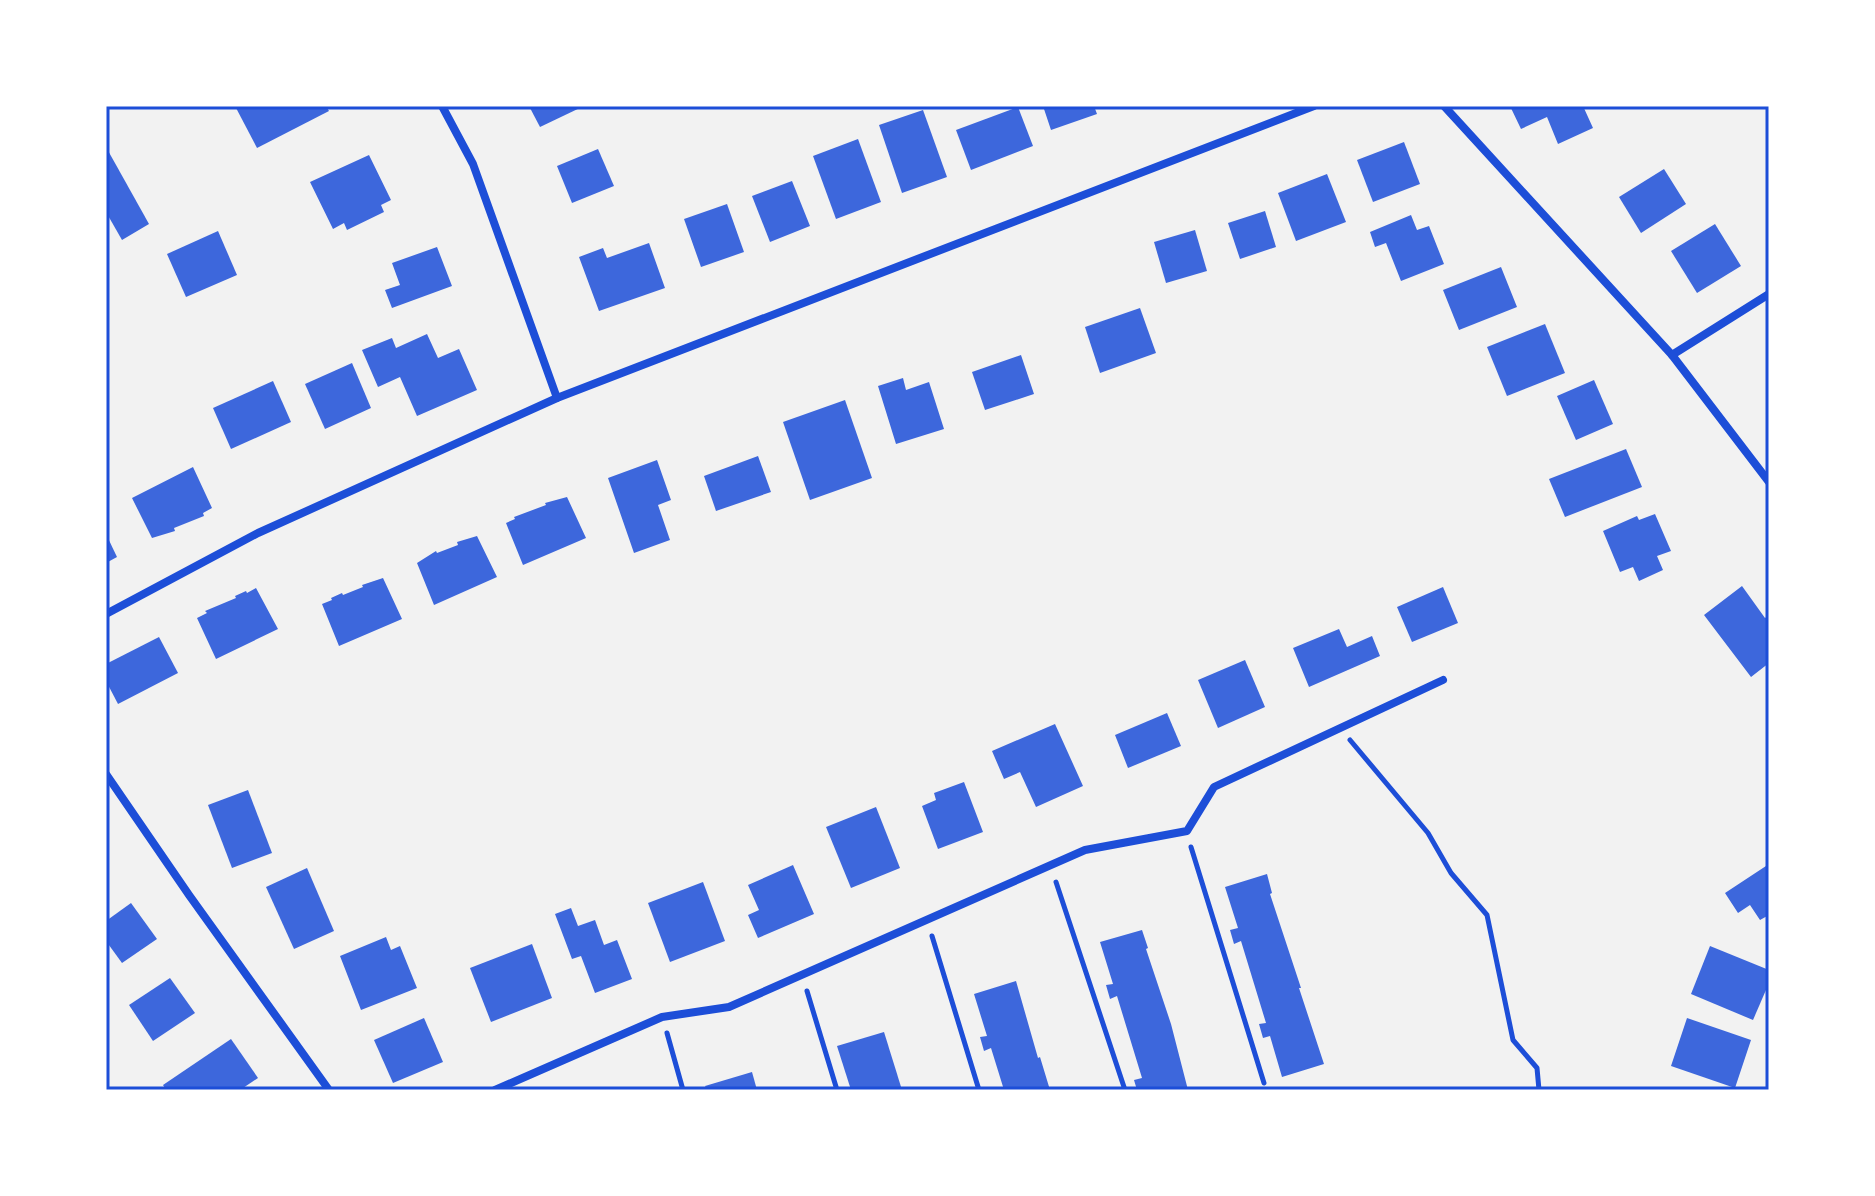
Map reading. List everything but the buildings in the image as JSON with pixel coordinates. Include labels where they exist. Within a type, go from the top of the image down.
[{"type":"street","points":[[442,106],[473,164],[557,398]]},
{"type":"street","points":[[106,614],[258,533],[557,398],[1314,106]]},
{"type":"street","points":[[1444,106],[1672,355],[1769,482]]},
{"type":"street","points":[[1672,355],[1769,294]]},
{"type":"street","points":[[495,1090],[662,1017],[729,1007],[1085,850],[1187,831],[1214,787],[1443,680]]},
{"type":"street","points":[[106,774],[329,1090]]},
{"type":"path","points":[[1339,727],[1428,833],[1451,873],[1487,915],[1513,1040],[1537,1068],[1539,1090]]},
{"type":"path","points":[[1187,831],[1264,1083]]},
{"type":"path","points":[[1051,865],[1125,1090]]},
{"type":"path","points":[[928,920],[979,1090]]},
{"type":"path","points":[[802,975],[837,1090]]},
{"type":"path","points":[[662,1017],[683,1090]]},
{"type":"path","points":[[1458,1090],[1511,1090]]}]
